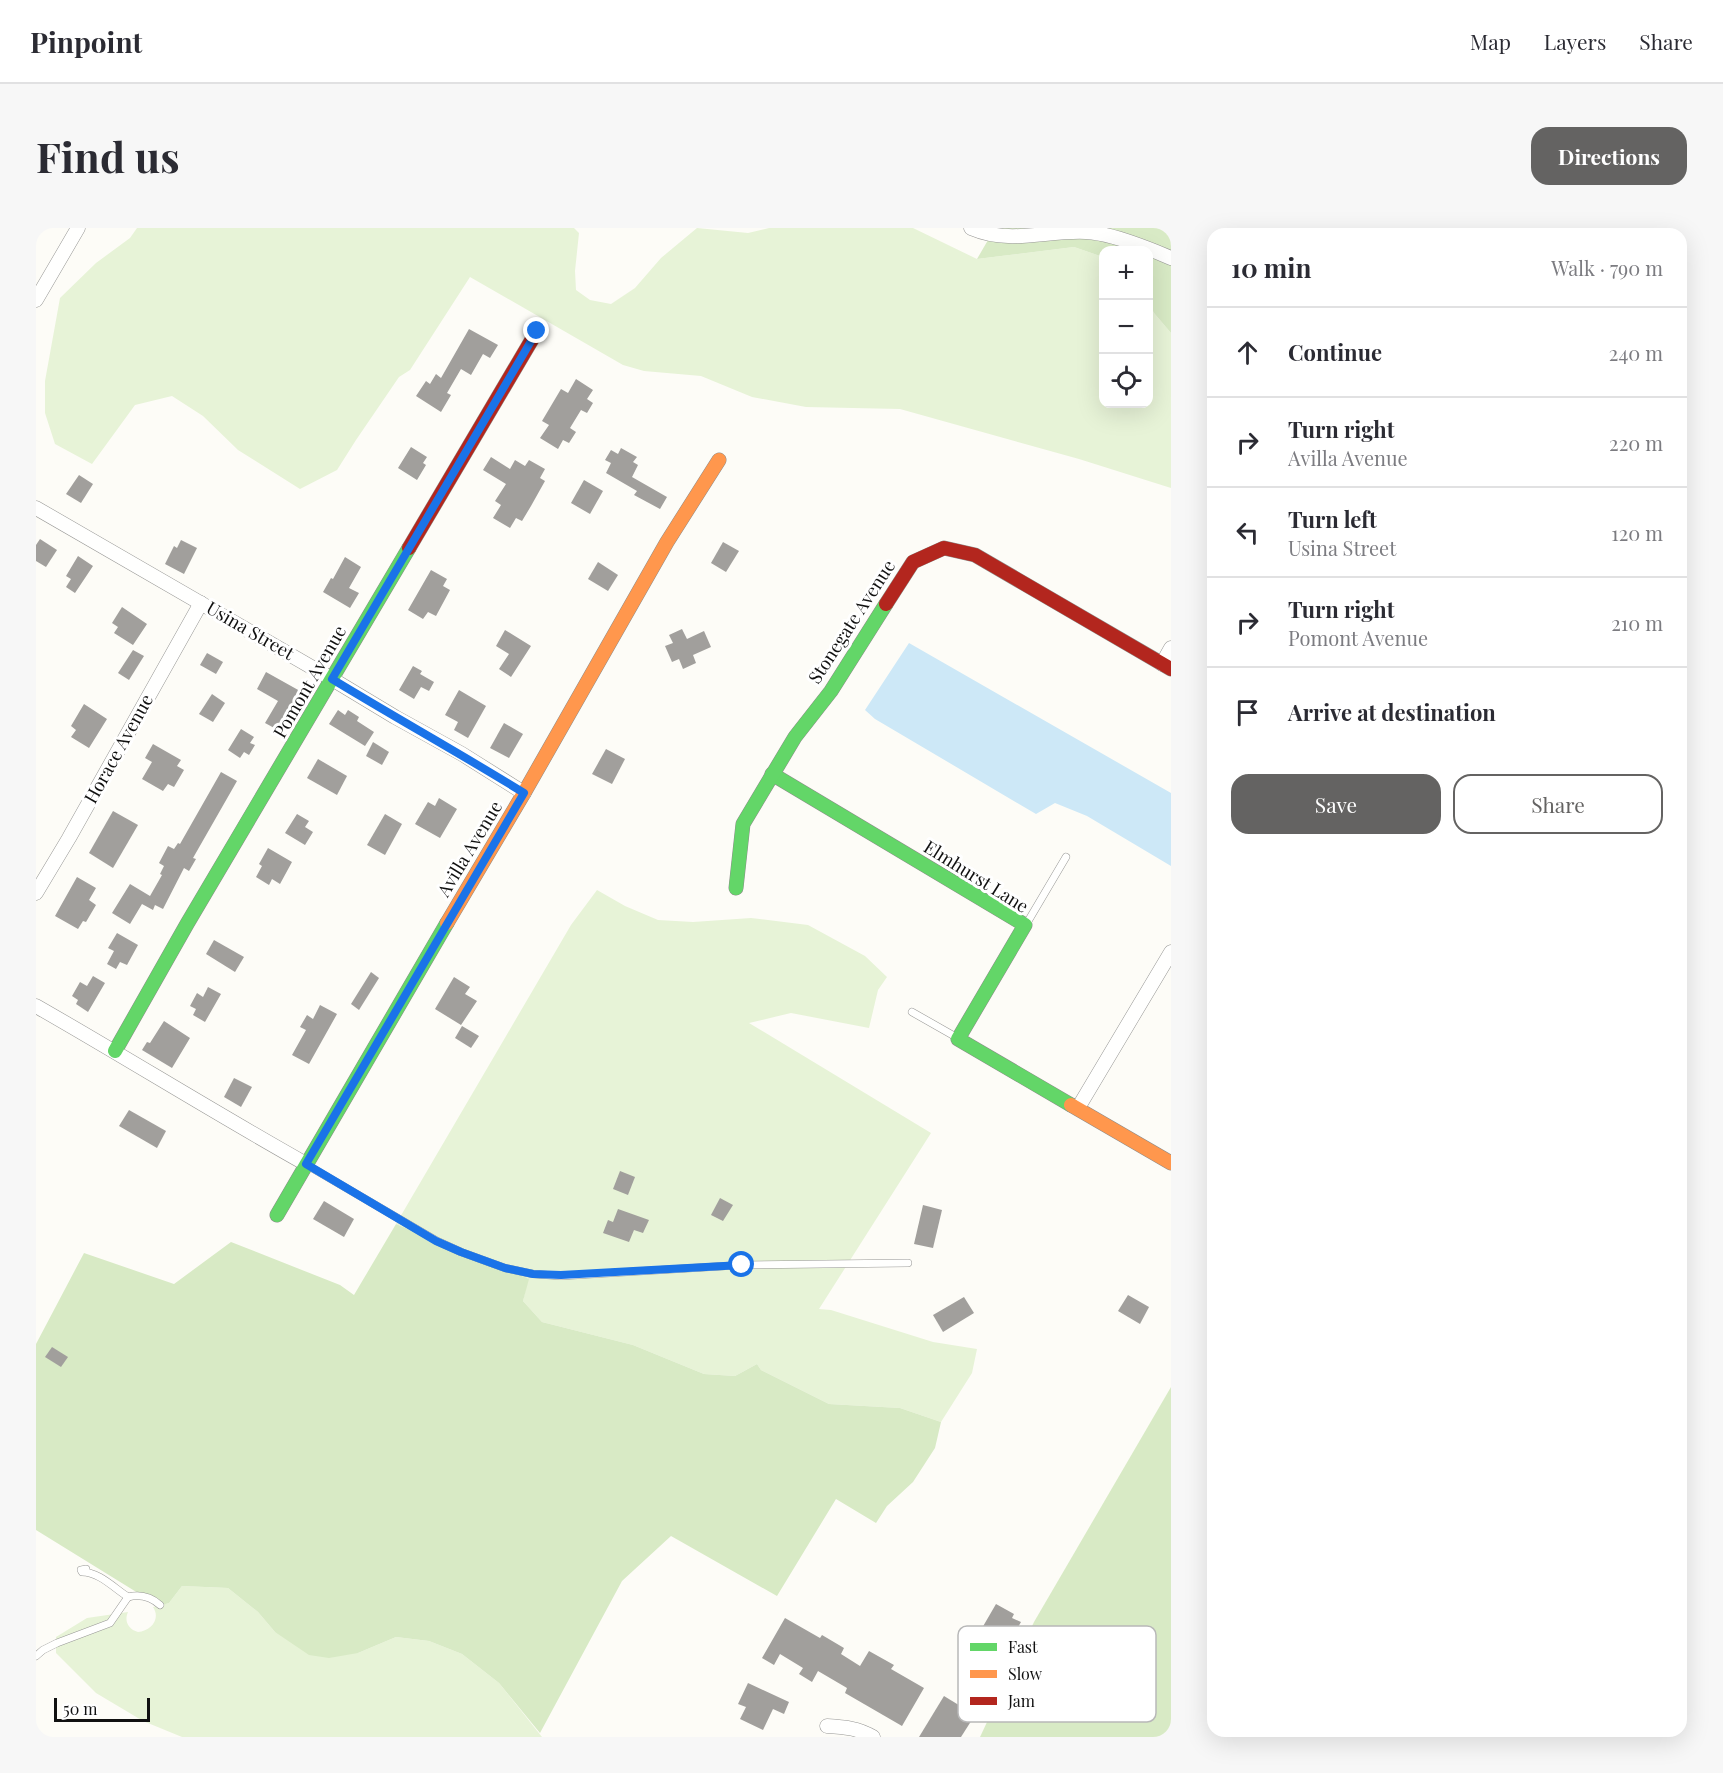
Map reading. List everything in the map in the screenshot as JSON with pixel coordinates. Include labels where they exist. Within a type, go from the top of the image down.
[{"type":"street","points":[[36,300],[78,228]]},
{"type":"street","points":[[971,228],[987,235],[1020,237],[1037,231],[1088,232],[1152,250],[1171,258]]},
{"type":"street","name":"Pomont Avenue","points":[[115,1051],[155,979],[537,331]]},
{"type":"street","name":"Avilla Avenue","points":[[277,1215],[524,793],[667,542],[719,460]]},
{"type":"street","name":"Usina Street","points":[[36,508],[462,754],[524,793]]},
{"type":"street","name":"Stonegate Avenue","points":[[736,888],[743,824],[795,737],[831,691],[913,562],[944,548],[975,555],[1166,667]]},
{"type":"street","name":"Horace Avenue","points":[[36,893],[201,603]]},
{"type":"street","points":[[1166,667],[1171,648]]},
{"type":"street","name":"Elmhurst Lane","points":[[772,774],[1025,925],[958,1039]]},
{"type":"street","points":[[1078,1108],[1169,959]]},
{"type":"street","points":[[36,1006],[115,1051],[232,1123],[306,1164]]},
{"type":"street","points":[[958,1039],[1171,1163]]},
{"type":"street","points":[[827,1726],[850,1727],[864,1731],[873,1737]]},
{"type":"lane","points":[[1025,925],[1066,857]]},
{"type":"lane","points":[[912,1012],[958,1039]]},
{"type":"lane","points":[[306,1164],[436,1241],[505,1268],[533,1274],[561,1275],[742,1265],[908,1263]]},
{"type":"lane","points":[[86,1572],[99,1576],[128,1597],[141,1596],[156,1601],[160,1605]]},
{"type":"lane","points":[[36,1656],[43,1650],[110,1623],[128,1597]]},
{"type":"green space","points":[[137,228],[574,228],[579,233],[575,271],[576,290],[590,300],[611,304],[635,288],[661,258],[697,228],[748,233],[769,228],[913,228],[977,259],[1074,247],[1099,256],[1099,408],[1153,408],[1153,311],[1171,333],[1171,488],[1079,459],[900,409],[806,407],[752,397],[701,376],[644,371],[623,365],[470,277],[410,370],[399,377],[337,470],[300,489],[238,450],[203,416],[172,396],[135,405],[92,464],[55,444],[45,413],[45,381],[60,298],[96,263],[130,238]]},
{"type":"green space","points":[[995,228],[1171,228],[1171,333],[1153,311],[1153,246],[1099,246],[1099,256],[1074,247],[977,259]]},
{"type":"green space","points":[[597,890],[625,906],[658,920],[693,922],[751,918],[808,925],[865,956],[887,977],[878,990],[869,1028],[791,1013],[749,1023],[931,1133],[819,1309],[831,1310],[933,1342],[977,1349],[972,1373],[941,1422],[900,1408],[829,1404],[761,1370],[757,1364],[735,1376],[704,1374],[633,1345],[542,1322],[523,1301],[528,1279],[396,1224],[571,925]]},
{"type":"green space","points":[[396,1224],[529,1279],[523,1301],[542,1322],[633,1345],[704,1374],[735,1376],[757,1364],[761,1370],[829,1404],[900,1408],[941,1422],[935,1448],[913,1482],[887,1506],[876,1523],[836,1499],[777,1596],[671,1536],[622,1581],[540,1733],[499,1683],[462,1654],[429,1641],[396,1637],[358,1653],[329,1658],[309,1655],[275,1632],[258,1612],[228,1588],[182,1586],[169,1603],[159,1606],[36,1530],[36,1344],[84,1253],[174,1284],[231,1242],[340,1285],[354,1295]]},
{"type":"green space","points":[[1171,1387],[1171,1737],[980,1737],[987,1722],[1156,1722],[1156,1626],[1032,1626]]},
{"type":"green space","points":[[182,1586],[228,1588],[258,1612],[275,1632],[358,1653],[396,1637],[429,1641],[462,1654],[499,1683],[542,1737],[182,1737],[143,1721],[96,1693],[56,1653],[56,1637],[87,1618],[128,1612],[127,1621],[132,1629],[138,1632],[151,1627],[156,1616],[153,1607],[169,1603]]},
{"type":"water","points":[[909,643],[1171,793],[1171,866],[1087,816],[1055,803],[1036,814],[875,719],[865,710]]},
{"type":"building","points":[[469,329],[498,345],[490,358],[483,354],[471,375],[461,369],[447,393],[451,395],[441,412],[416,396],[426,381],[430,384],[436,374],[441,378]]},
{"type":"building","points":[[576,379],[593,390],[587,399],[593,403],[587,413],[581,410],[570,428],[576,432],[569,443],[563,440],[558,449],[540,438],[549,425],[542,421],[561,389],[568,393]]},
{"type":"building","points":[[411,447],[427,457],[423,463],[426,465],[417,480],[398,468]]},
{"type":"building","points":[[621,448],[637,457],[633,462],[638,465],[632,477],[667,497],[660,509],[634,495],[637,491],[606,473],[611,463],[605,460],[611,450],[618,454]]},
{"type":"building","points":[[491,457],[510,469],[515,460],[525,466],[529,460],[545,469],[540,478],[545,481],[531,506],[522,521],[516,518],[510,528],[493,518],[501,505],[495,501],[506,484],[483,470]]},
{"type":"building","points":[[79,475],[93,484],[81,503],[66,494]]},
{"type":"building","points":[[584,480],[603,491],[590,514],[571,503]]},
{"type":"building","points":[[40,539],[57,550],[46,567],[36,561],[36,545]]},
{"type":"building","points":[[181,540],[197,548],[184,574],[165,564],[174,546],[177,548]]},
{"type":"building","points":[[723,542],[739,551],[726,572],[711,563]]},
{"type":"building","points":[[78,556],[93,566],[75,593],[66,587],[71,579],[66,576]]},
{"type":"building","points":[[345,557],[361,567],[349,588],[359,593],[350,608],[323,592]]},
{"type":"building","points":[[598,562],[618,575],[608,591],[588,579]]},
{"type":"building","points":[[431,570],[447,579],[443,586],[450,590],[436,616],[428,612],[423,619],[408,610]]},
{"type":"building","points":[[122,607],[147,624],[133,645],[114,633],[118,627],[112,623]]},
{"type":"building","points":[[682,629],[687,639],[704,631],[711,647],[693,655],[696,663],[683,669],[679,659],[672,662],[665,646],[673,643],[669,635]]},
{"type":"building","points":[[505,630],[531,646],[511,677],[499,669],[509,654],[496,646]]},
{"type":"building","points":[[133,650],[144,656],[129,680],[118,673]]},
{"type":"building","points":[[207,653],[223,662],[216,674],[200,665]]},
{"type":"building","points":[[413,666],[422,671],[420,674],[434,682],[429,691],[421,687],[414,699],[399,690]]},
{"type":"building","points":[[266,672],[300,691],[278,730],[265,723],[278,701],[257,689]]},
{"type":"building","points":[[459,690],[486,706],[468,738],[454,730],[458,722],[445,715]]},
{"type":"building","points":[[212,694],[225,703],[213,722],[199,714]]},
{"type":"building","points":[[84,704],[107,719],[89,748],[71,737],[76,730],[71,726]]},
{"type":"building","points":[[338,710],[345,715],[348,710],[359,717],[357,721],[374,732],[365,746],[329,724]]},
{"type":"building","points":[[504,723],[523,734],[509,758],[490,748]]},
{"type":"building","points":[[241,729],[254,737],[250,743],[255,745],[249,755],[244,752],[240,758],[228,750]]},
{"type":"building","points":[[373,742],[389,752],[382,765],[366,756]]},
{"type":"building","points":[[153,744],[181,760],[177,766],[184,770],[174,787],[168,784],[163,791],[142,779],[152,762],[145,758]]},
{"type":"building","points":[[606,749],[625,759],[612,784],[592,774]]},
{"type":"building","points":[[318,759],[347,776],[337,795],[307,778]]},
{"type":"building","points":[[221,772],[237,781],[193,858],[196,859],[189,871],[184,868],[163,909],[155,905],[153,910],[142,904],[130,924],[112,913],[130,884],[150,896],[162,875],[160,874],[164,866],[159,863],[168,846],[174,849],[178,843],[180,844]]},
{"type":"building","points":[[439,798],[457,809],[440,838],[415,824],[428,802],[435,806]]},
{"type":"building","points":[[113,811],[138,825],[113,868],[89,853]]},
{"type":"building","points":[[297,814],[309,821],[305,827],[313,832],[305,845],[285,833]]},
{"type":"building","points":[[385,814],[402,824],[385,855],[367,845]]},
{"type":"building","points":[[268,848],[292,862],[280,884],[272,879],[269,885],[256,877],[262,866],[259,864]]},
{"type":"building","points":[[77,877],[96,888],[89,900],[96,905],[86,922],[83,921],[78,929],[55,916]]},
{"type":"building","points":[[117,933],[138,945],[127,965],[120,962],[116,969],[107,964],[114,951],[108,948]]},
{"type":"building","points":[[214,940],[244,957],[235,972],[206,954]]},
{"type":"building","points":[[371,972],[379,978],[359,1010],[351,1004]]},
{"type":"building","points":[[93,976],[105,983],[88,1012],[76,1004],[78,1000],[72,996],[80,982],[87,986]]},
{"type":"building","points":[[454,977],[470,987],[465,994],[477,1001],[461,1025],[435,1009]]},
{"type":"building","points":[[208,987],[221,994],[205,1022],[193,1015],[196,1009],[190,1006],[197,993],[203,997]]},
{"type":"building","points":[[320,1005],[337,1014],[309,1064],[292,1055],[306,1030],[300,1027],[307,1015],[313,1019]]},
{"type":"building","points":[[164,1021],[190,1038],[172,1068],[142,1050],[147,1042],[150,1043]]},
{"type":"building","points":[[462,1026],[479,1036],[471,1048],[455,1038]]},
{"type":"building","points":[[234,1078],[252,1087],[241,1107],[224,1097]]},
{"type":"building","points":[[129,1110],[166,1131],[157,1148],[119,1126]]},
{"type":"building","points":[[620,1171],[635,1177],[628,1195],[613,1189]]},
{"type":"building","points":[[720,1198],[733,1205],[723,1221],[711,1215]]},
{"type":"building","points":[[324,1201],[354,1219],[344,1237],[313,1219]]},
{"type":"building","points":[[923,1205],[942,1210],[933,1248],[914,1244]]},
{"type":"building","points":[[618,1209],[649,1220],[643,1233],[634,1230],[629,1242],[603,1233],[608,1220],[613,1222]]},
{"type":"building","points":[[1128,1295],[1149,1307],[1140,1324],[1118,1311]]},
{"type":"building","points":[[964,1297],[974,1313],[943,1332],[933,1315]]},
{"type":"building","points":[[52,1347],[68,1357],[61,1367],[45,1357]]},
{"type":"building","points":[[996,1604],[1014,1614],[1012,1618],[1021,1622],[1019,1626],[983,1626]]},
{"type":"building","points":[[785,1618],[820,1638],[822,1635],[844,1648],[841,1654],[860,1666],[869,1651],[894,1665],[891,1669],[924,1688],[902,1726],[845,1693],[847,1688],[818,1671],[812,1682],[799,1674],[803,1668],[780,1654],[774,1665],[762,1658]]},
{"type":"building","points":[[748,1683],[789,1702],[784,1714],[773,1709],[763,1730],[740,1719],[746,1707],[738,1704]]},
{"type":"building","points":[[944,1696],[958,1705],[958,1722],[971,1722],[961,1737],[919,1737]]},
{"type":"traffic: fast","points":[[115,1051],[187,924],[409,548]]},
{"type":"traffic: fast","points":[[736,888],[743,824],[795,737],[831,691],[886,604]]},
{"type":"traffic: fast","points":[[772,774],[1025,925],[958,1039],[1071,1105]]},
{"type":"traffic: fast","points":[[277,1215],[447,923]]},
{"type":"traffic: slow","points":[[447,923],[667,542],[719,460]]},
{"type":"traffic: slow","points":[[1071,1105],[1171,1163]]},
{"type":"traffic: jam","points":[[409,548],[537,331]]},
{"type":"traffic: jam","points":[[886,604],[913,562],[944,548],[975,555],[1171,669]]},
{"type":"route","points":[[537,331],[332,679],[462,754],[524,793],[306,1164],[436,1241],[505,1268],[533,1274],[561,1275],[742,1265]]}]
